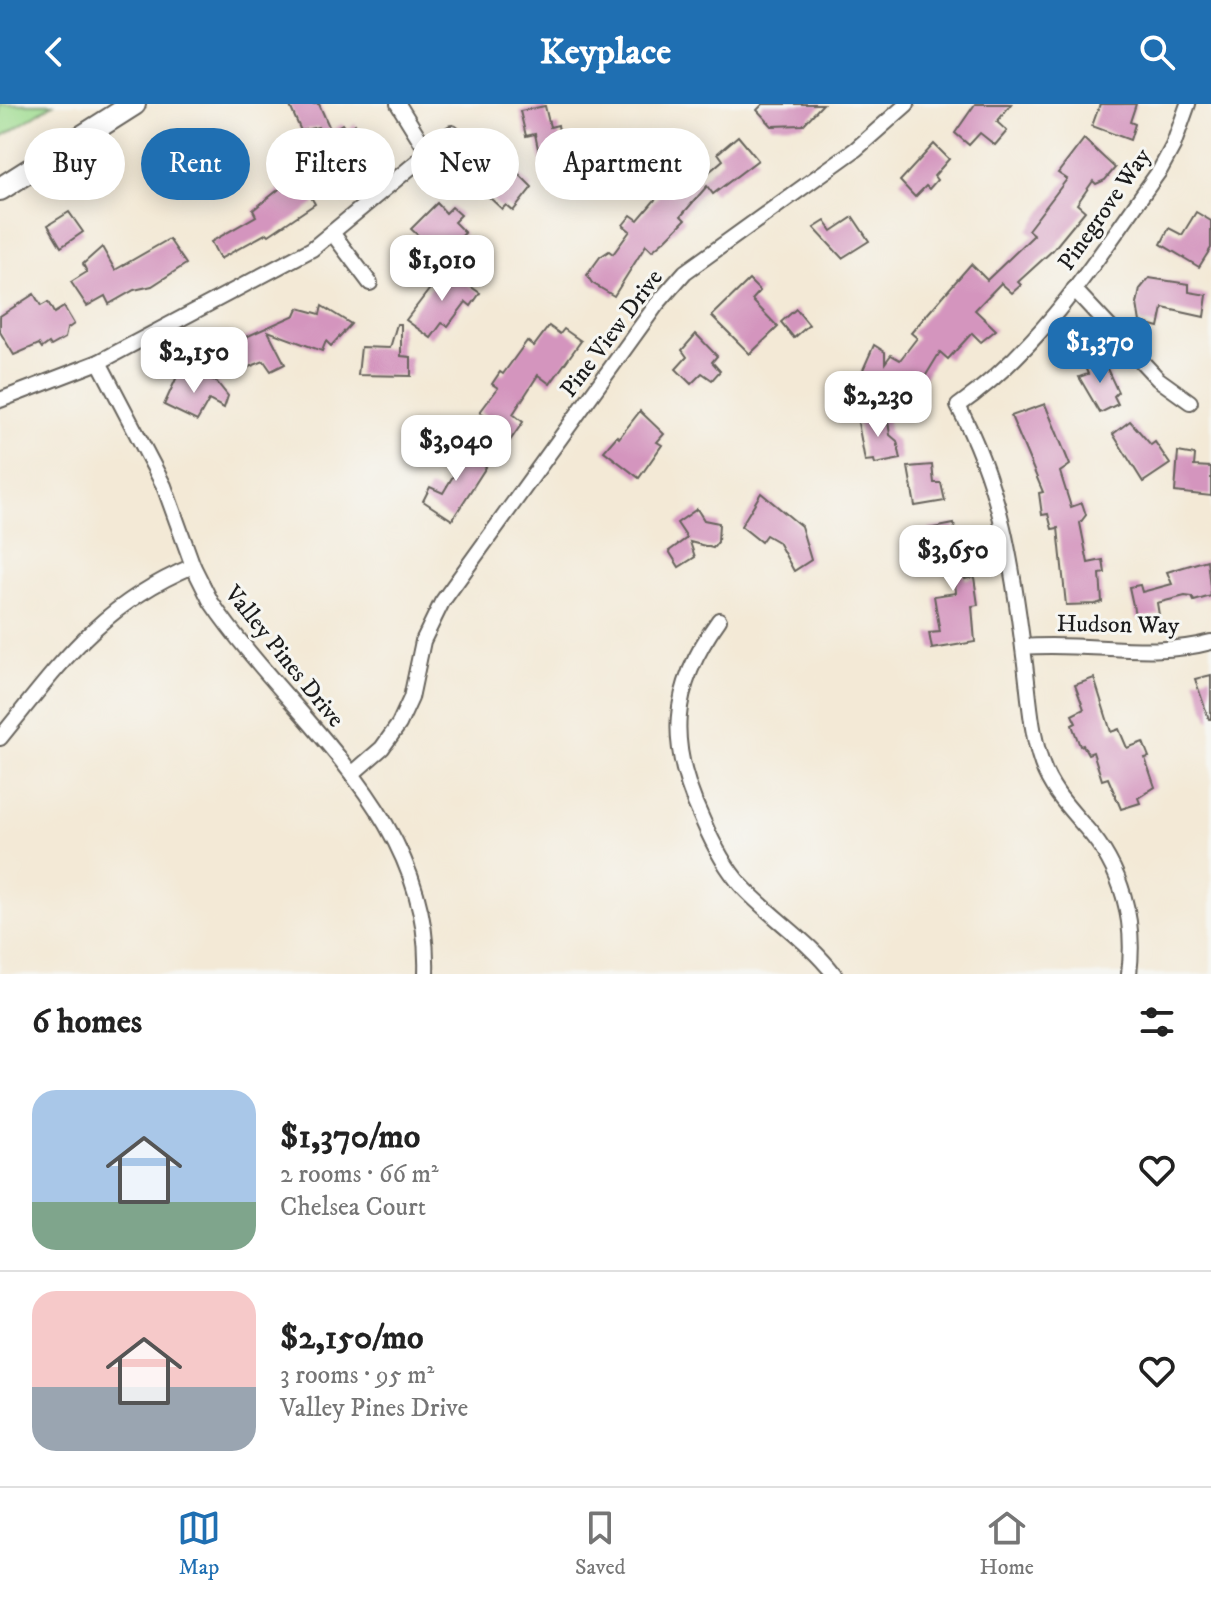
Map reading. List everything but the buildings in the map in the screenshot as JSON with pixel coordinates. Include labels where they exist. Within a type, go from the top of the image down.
[{"type":"main road","points":[[0,189],[134,104]]},
{"type":"street","points":[[398,104],[413,128]]},
{"type":"street","name":"Pine View Drive","points":[[352,774],[382,748],[399,724],[411,698],[427,627],[442,602],[657,304],[708,253],[856,149],[907,104]]},
{"type":"street","name":"Pinegrove Way","points":[[1129,974],[1131,932],[1120,883],[1103,849],[1062,801],[1041,763],[1006,528],[984,459],[958,406],[1011,365],[1039,336],[1160,170],[1173,146],[1188,104]]},
{"type":"street","points":[[0,400],[99,362],[333,234],[411,165]]},
{"type":"street","points":[[333,234],[370,283]]},
{"type":"street","points":[[1074,289],[1158,379],[1190,402]]},
{"type":"street","name":"Valley Pines Drive","points":[[99,362],[164,486],[193,566],[227,626],[352,774],[388,824],[412,876],[425,933],[426,974]]},
{"type":"street","points":[[0,738],[94,626],[140,591],[193,566]]},
{"type":"street","points":[[719,620],[690,667],[680,700],[678,746],[689,792],[727,868],[759,902],[800,935],[834,974]]},
{"type":"street","name":"Hudson Way","points":[[1023,647],[1079,645],[1154,652],[1211,642]]},
{"type":"green space","points":[[0,104],[53,104],[0,138]]}]
